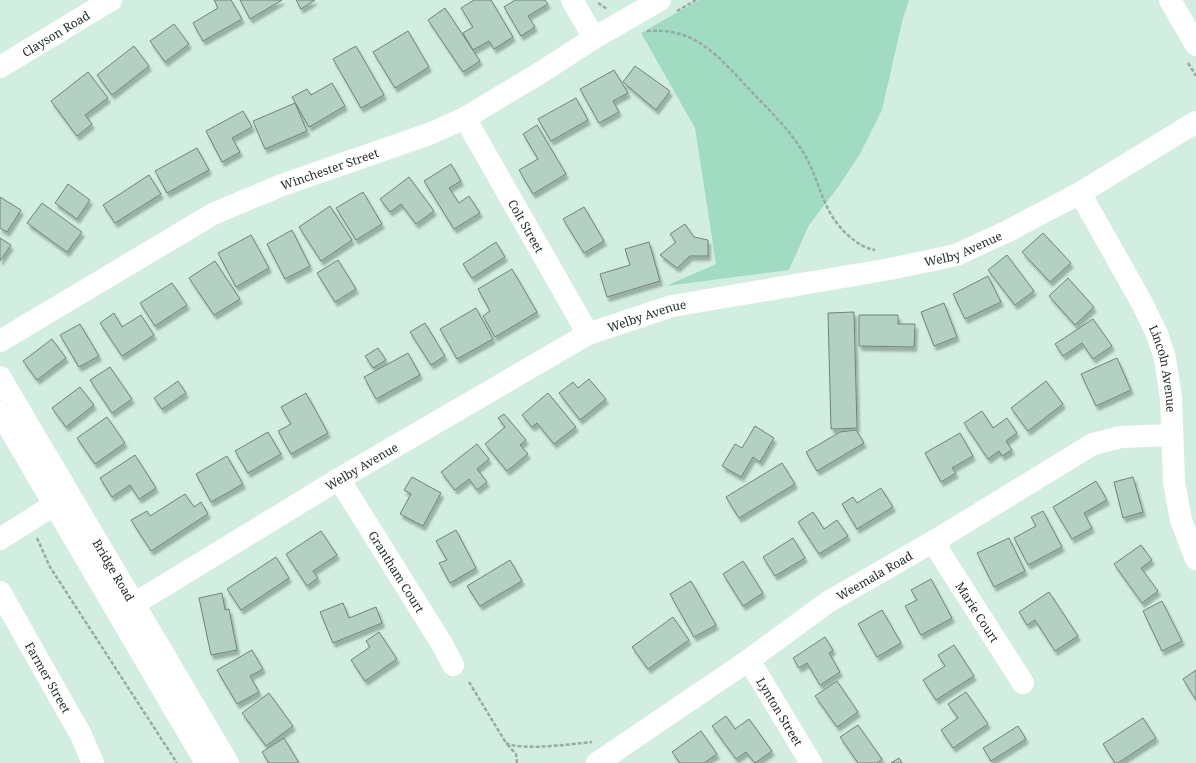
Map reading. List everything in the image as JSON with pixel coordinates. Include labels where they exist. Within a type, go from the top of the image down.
[{"type":"street","name":"Clayson Road","points":[[0,67],[111,0]]},
{"type":"street","points":[[572,0],[594,38]]},
{"type":"street","name":"Winchester Street","points":[[0,341],[213,214],[282,185],[429,134],[466,118],[594,38],[660,0]]},
{"type":"street","points":[[1170,0],[1196,45]]},
{"type":"street","name":"Colt Street","points":[[466,118],[588,334]]},
{"type":"street","name":"Welby Avenue","points":[[126,608],[339,479],[588,334],[672,306],[890,269],[956,256],[1008,231],[1080,193],[1196,122]]},
{"type":"street","name":"Lincoln Avenue","points":[[1080,193],[1142,303],[1157,334],[1165,358],[1170,390],[1174,482],[1181,520],[1196,559]]},
{"type":"street","name":"Bridge Road","points":[[0,377],[126,608],[206,763]]},
{"type":"street","name":"Bridge Road","points":[[0,412],[54,505],[126,608],[228,763]]},
{"type":"street","name":"Weemala Road","points":[[596,753],[749,660],[828,602],[933,542],[1093,444],[1121,437],[1171,435]]},
{"type":"street","name":"Grantham Court","points":[[339,479],[442,644],[453,665]]},
{"type":"street","points":[[0,539],[54,505]]},
{"type":"street","name":"Marie Court","points":[[933,542],[1023,683]]},
{"type":"street","name":"Farmer Street","points":[[0,592],[78,729],[93,763]]},
{"type":"street","name":"Lynton Street","points":[[749,660],[811,763]]},
{"type":"path","points":[[641,32],[660,30],[682,35],[695,40],[710,51],[732,71],[786,126],[814,174],[826,207],[834,222],[859,244],[874,250],[880,250]]},
{"type":"path","points":[[28,520],[50,567],[177,763]]},
{"type":"path","points":[[469,682],[506,743],[516,754],[517,763]]},
{"type":"path","points":[[506,743],[513,746],[556,746],[596,753]]},
{"type":"green space","points":[[699,0],[909,0],[903,18],[882,110],[860,154],[839,186],[809,225],[789,270],[666,286],[716,264],[695,128],[641,33]]},
{"type":"building","points":[[214,0],[231,0],[242,19],[203,41],[193,23],[218,8]]},
{"type":"building","points":[[240,0],[282,0],[250,19]]},
{"type":"building","points":[[296,0],[315,0],[301,9]]},
{"type":"building","points":[[474,0],[491,0],[513,37],[494,49],[489,41],[473,50],[463,33],[473,27],[461,8]]},
{"type":"building","points":[[515,0],[545,0],[548,4],[528,16],[535,27],[521,36],[504,7]]},
{"type":"building","points":[[445,8],[480,61],[463,72],[428,20]]},
{"type":"building","points":[[174,24],[189,44],[165,62],[150,41]]},
{"type":"building","points":[[408,31],[429,67],[395,88],[373,52]]},
{"type":"building","points":[[134,46],[149,66],[112,95],[97,75]]},
{"type":"building","points":[[356,46],[384,95],[361,108],[333,59]]},
{"type":"building","points":[[635,66],[670,91],[656,110],[623,82]]},
{"type":"building","points":[[614,70],[628,93],[613,101],[619,112],[599,123],[580,89]]},
{"type":"building","points":[[88,72],[108,98],[85,115],[92,124],[77,136],[51,101]]},
{"type":"building","points":[[332,83],[345,106],[309,127],[292,97],[307,89],[311,95]]},
{"type":"building","points":[[576,98],[588,120],[551,141],[538,119]]},
{"type":"building","points":[[295,103],[307,131],[265,149],[253,121]]},
{"type":"building","points":[[243,111],[252,127],[232,138],[240,152],[222,162],[206,131]]},
{"type":"building","points":[[537,125],[566,174],[533,194],[519,170],[538,159],[523,134]]},
{"type":"building","points":[[197,148],[209,170],[167,193],[155,171]]},
{"type":"building","points":[[451,164],[461,181],[449,188],[459,203],[469,196],[480,213],[454,229],[424,181]]},
{"type":"building","points":[[149,175],[161,194],[115,223],[103,205]]},
{"type":"building","points":[[409,177],[434,211],[416,224],[401,204],[390,212],[380,199]]},
{"type":"building","points":[[68,184],[90,200],[77,219],[55,203]]},
{"type":"building","points":[[363,192],[382,224],[356,240],[336,208]]},
{"type":"building","points":[[0,197],[21,210],[7,232],[0,228]]},
{"type":"building","points":[[42,203],[82,232],[67,252],[27,223]]},
{"type":"building","points":[[330,206],[352,240],[321,261],[299,227]]},
{"type":"building","points":[[584,207],[604,241],[584,253],[563,219]]},
{"type":"building","points":[[685,224],[694,237],[708,240],[708,256],[690,256],[677,268],[660,255],[676,242],[670,234]]},
{"type":"building","points":[[292,230],[310,266],[285,279],[267,244]]},
{"type":"building","points":[[1043,233],[1071,263],[1050,282],[1022,252]]},
{"type":"building","points":[[251,235],[269,268],[236,287],[218,253]]},
{"type":"building","points":[[0,238],[11,245],[0,261]]},
{"type":"building","points":[[496,242],[505,257],[472,278],[463,264]]},
{"type":"building","points":[[649,242],[660,281],[607,297],[600,274],[630,265],[625,249]]},
{"type":"building","points":[[1007,255],[1034,291],[1015,305],[988,270]]},
{"type":"building","points":[[338,260],[356,289],[335,302],[317,273]]},
{"type":"building","points":[[215,261],[240,299],[214,315],[189,278]]},
{"type":"building","points":[[512,269],[537,312],[495,337],[483,316],[490,311],[478,289]]},
{"type":"building","points":[[988,276],[1001,302],[965,319],[953,294]]},
{"type":"building","points":[[1068,278],[1094,307],[1075,325],[1049,296]]},
{"type":"building","points":[[172,283],[187,305],[155,326],[140,303]]},
{"type":"building","points":[[944,303],[957,337],[934,346],[921,312]]},
{"type":"building","points":[[476,308],[493,339],[457,359],[440,329]]},
{"type":"building","points":[[854,312],[857,428],[831,429],[828,313]]},
{"type":"building","points":[[114,313],[122,327],[141,315],[154,335],[122,356],[100,323]]},
{"type":"building","points":[[859,315],[898,315],[898,324],[915,324],[914,347],[859,346]]},
{"type":"building","points":[[1093,319],[1112,346],[1093,359],[1082,343],[1063,356],[1055,344]]},
{"type":"building","points":[[425,323],[445,356],[431,365],[410,332]]},
{"type":"building","points":[[80,324],[99,356],[79,367],[60,335]]},
{"type":"building","points":[[52,339],[66,358],[37,380],[23,361]]},
{"type":"building","points":[[378,348],[386,360],[373,368],[365,356]]},
{"type":"building","points":[[408,353],[420,375],[376,399],[364,377]]},
{"type":"building","points":[[1117,358],[1131,390],[1096,406],[1081,374]]},
{"type":"building","points":[[110,367],[132,399],[112,413],[90,380]]},
{"type":"building","points":[[589,379],[606,399],[580,420],[559,393],[573,382],[578,388]]},
{"type":"building","points":[[178,381],[186,393],[162,409],[154,398]]},
{"type":"building","points":[[1046,381],[1063,404],[1028,431],[1011,408]]},
{"type":"building","points":[[80,387],[94,405],[66,427],[52,408]]},
{"type":"building","points":[[306,393],[328,433],[291,454],[278,431],[291,424],[281,407]]},
{"type":"building","points":[[548,393],[576,427],[554,444],[537,423],[532,427],[522,415]]},
{"type":"building","points":[[982,411],[993,428],[1007,418],[1017,433],[1006,441],[1012,450],[1002,456],[999,451],[988,459],[964,423]]},
{"type":"building","points":[[504,414],[526,440],[520,445],[528,454],[507,471],[485,444],[505,427],[498,418]]},
{"type":"building","points":[[107,417],[125,443],[95,464],[77,438]]},
{"type":"building","points":[[755,426],[774,438],[760,462],[753,457],[741,477],[722,466],[735,444],[742,448]]},
{"type":"building","points":[[856,430],[864,443],[817,471],[806,452],[840,432]]},
{"type":"building","points":[[268,432],[281,454],[248,473],[235,451]]},
{"type":"building","points":[[960,433],[973,456],[952,468],[956,473],[941,482],[925,453]]},
{"type":"building","points":[[477,444],[489,459],[477,469],[487,482],[477,490],[469,479],[455,490],[441,472]]},
{"type":"building","points":[[135,455],[156,488],[139,499],[130,485],[112,497],[100,478]]},
{"type":"building","points":[[227,456],[243,484],[211,502],[196,474]]},
{"type":"building","points":[[782,463],[795,484],[739,518],[726,497]]},
{"type":"building","points":[[412,477],[441,493],[423,526],[400,514],[411,494],[404,490]]},
{"type":"building","points":[[1133,477],[1143,512],[1123,518],[1114,482]]},
{"type":"building","points":[[1096,481],[1107,500],[1084,513],[1092,528],[1072,539],[1053,507]]},
{"type":"building","points":[[881,488],[893,507],[857,529],[842,504],[853,497],[857,503]]},
{"type":"building","points":[[185,494],[194,507],[201,502],[208,514],[151,551],[131,520],[147,511],[150,516]]},
{"type":"building","points":[[1043,511],[1062,547],[1028,565],[1014,538],[1036,526],[1031,517]]},
{"type":"building","points":[[813,512],[824,529],[837,520],[848,536],[819,554],[798,522]]},
{"type":"building","points":[[456,530],[476,568],[450,583],[439,563],[447,560],[436,541]]},
{"type":"building","points":[[321,531],[337,555],[313,571],[318,578],[307,586],[286,554]]},
{"type":"building","points":[[793,538],[805,558],[775,576],[763,557]]},
{"type":"building","points":[[1009,538],[1025,571],[994,587],[977,553]]},
{"type":"building","points":[[1141,545],[1152,560],[1141,568],[1158,591],[1142,603],[1114,564]]},
{"type":"building","points":[[276,557],[289,578],[241,610],[227,589]]},
{"type":"building","points":[[510,560],[522,581],[480,606],[467,586]]},
{"type":"building","points":[[743,561],[763,593],[743,606],[723,574]]},
{"type":"building","points":[[931,579],[952,618],[921,635],[905,606],[917,600],[911,590]]},
{"type":"building","points":[[691,581],[716,625],[694,637],[670,594]]},
{"type":"building","points":[[1049,592],[1078,636],[1055,651],[1035,620],[1027,625],[1019,612]]},
{"type":"building","points":[[222,593],[225,610],[229,609],[237,650],[211,655],[199,598]]},
{"type":"building","points":[[1162,601],[1182,641],[1162,651],[1143,611]]},
{"type":"building","points":[[343,603],[349,618],[376,607],[382,623],[333,643],[320,612]]},
{"type":"building","points":[[882,610],[901,643],[877,657],[858,624]]},
{"type":"building","points":[[673,617],[689,640],[648,669],[632,647]]},
{"type":"building","points":[[379,632],[397,659],[365,681],[351,660],[370,647],[366,641]]},
{"type":"building","points":[[825,637],[833,650],[829,653],[840,672],[820,685],[807,663],[799,668],[793,658]]},
{"type":"building","points":[[954,645],[974,676],[936,700],[923,680],[945,666],[938,655]]},
{"type":"building","points":[[252,650],[263,669],[250,676],[259,692],[237,704],[217,670]]},
{"type":"building","points":[[1196,670],[1196,700],[1183,679]]},
{"type":"building","points":[[837,681],[858,712],[837,727],[815,696]]},
{"type":"building","points":[[966,692],[988,724],[953,748],[941,730],[958,718],[948,704]]},
{"type":"building","points":[[269,693],[293,726],[266,746],[242,713]]},
{"type":"building","points":[[726,716],[735,729],[749,719],[772,751],[755,763],[746,752],[736,759],[712,726]]},
{"type":"building","points":[[1143,718],[1156,738],[1118,763],[1115,763],[1103,744]]},
{"type":"building","points":[[858,725],[882,759],[877,763],[858,763],[840,737]]},
{"type":"building","points":[[1018,726],[1026,739],[991,761],[983,748]]},
{"type":"building","points":[[701,731],[717,754],[704,763],[680,763],[672,752]]},
{"type":"building","points":[[284,738],[299,763],[269,763],[262,752]]},
{"type":"building","points":[[899,758],[902,763],[891,763]]}]
